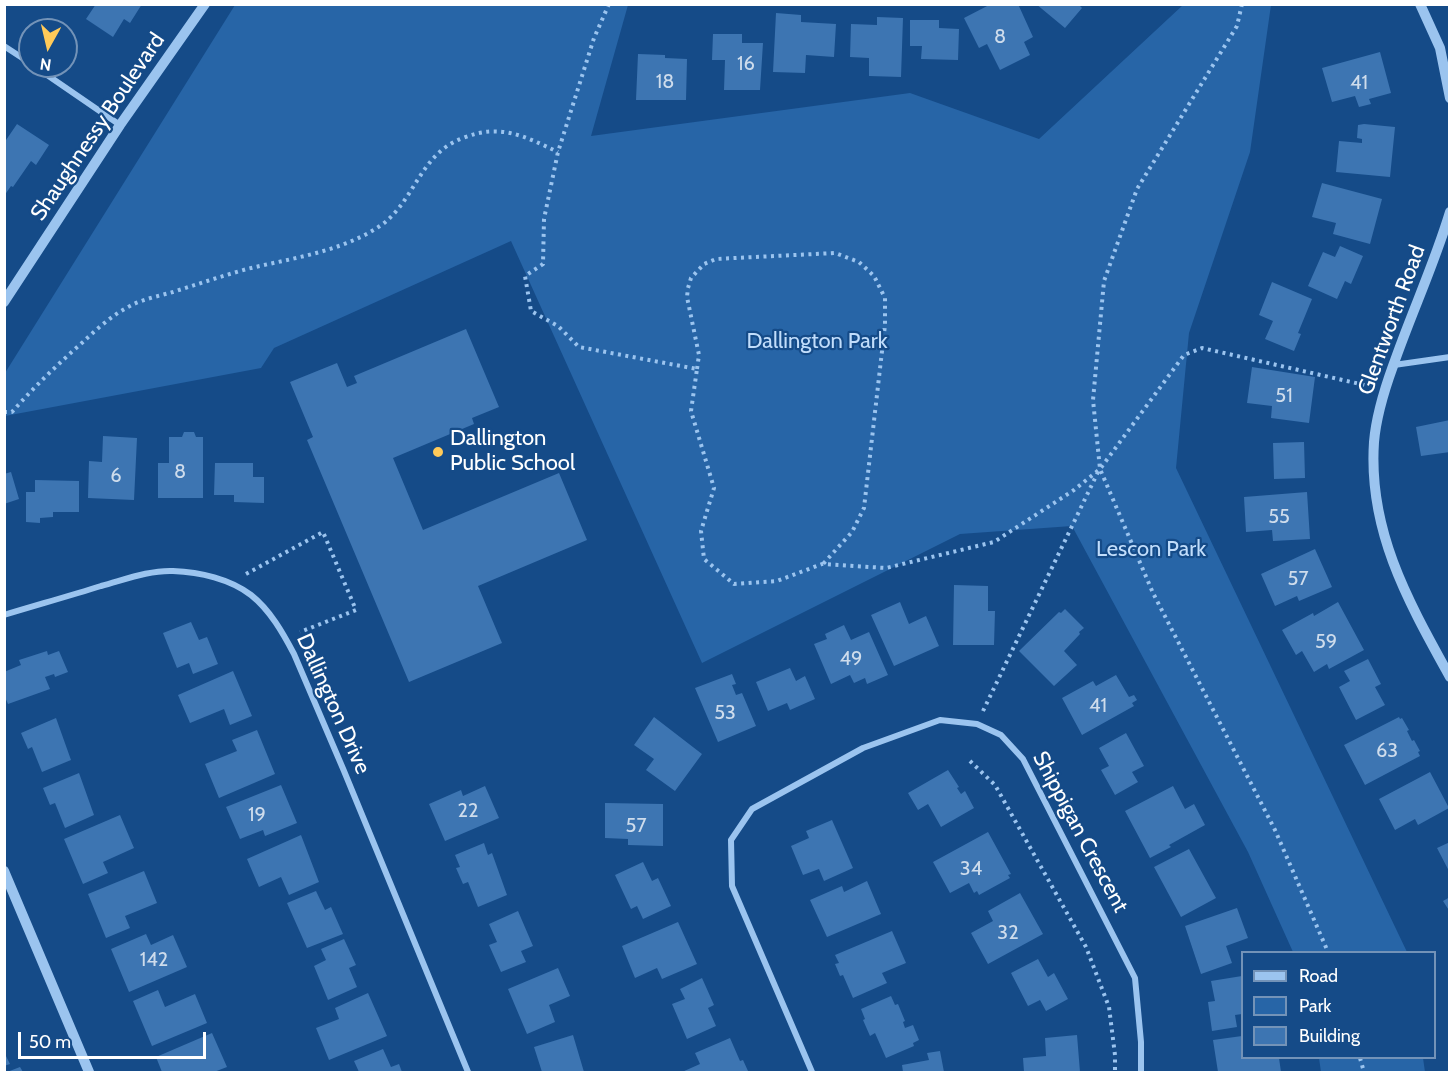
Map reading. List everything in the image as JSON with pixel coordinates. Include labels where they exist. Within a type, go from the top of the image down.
[{"type":"street","name":"Shaughnessy Boulevard","points":[[4,302],[120,125],[205,4]]},
{"type":"street","points":[[1420,4],[1440,48],[1449,98]]},
{"type":"street","points":[[4,46],[18,55]]},
{"type":"street","points":[[51,78],[120,125]]},
{"type":"street","name":"Glentworth Road","points":[[1449,212],[1438,254],[1393,365],[1374,441],[1376,504],[1390,558],[1414,611],[1449,677]]},
{"type":"street","points":[[1393,365],[1449,357]]},
{"type":"street","name":"Dallington Drive","points":[[4,615],[134,577],[171,571],[199,574],[230,582],[251,596],[268,612],[285,637],[345,771],[468,1072]]},
{"type":"street","name":"Shippigan Crescent","points":[[812,1072],[732,886],[731,840],[752,809],[863,748],[940,720],[977,724],[1001,735],[1023,759],[1135,978],[1141,1042],[1141,1072]]},
{"type":"street","points":[[4,871],[89,1072]]},
{"type":"path","points":[[609,4],[594,38],[558,152],[544,219],[543,264],[525,276],[531,310],[558,326],[579,347],[697,369]]},
{"type":"path","points":[[1242,4],[1237,26],[1137,189],[1104,280],[1093,400],[1100,469],[1153,592],[1275,830],[1328,951]]},
{"type":"path","points":[[4,412],[12,412],[39,381],[104,323],[130,305],[235,272],[342,246],[382,225],[403,203],[429,162],[443,148],[461,138],[481,132],[501,130],[524,136],[558,152]]},
{"type":"path","points":[[822,564],[852,532],[864,508],[885,325],[885,298],[874,276],[859,262],[835,253],[735,256],[716,259],[704,264],[691,278],[687,297],[699,355],[691,411],[714,488],[701,531],[704,559],[734,584],[777,581],[822,564],[886,568],[994,542],[1074,490],[1100,469]]},
{"type":"path","points":[[977,724],[1100,469],[1184,355],[1202,348],[1355,382]]},
{"type":"path","points":[[230,582],[323,532],[356,610],[285,637]]},
{"type":"path","points":[[970,760],[995,785],[1086,947],[1109,1007],[1115,1072]]},
{"type":"green space","name":"Dallington Park","points":[[235,5],[628,5],[591,136],[910,93],[1039,139],[1183,5],[1271,5],[1250,152],[1189,333],[1176,468],[1407,951],[1293,951],[1248,852],[1072,526],[960,534],[702,663],[511,241],[274,348],[261,368],[5,416],[5,373]]},
{"type":"green space","points":[[1319,1059],[1423,1059],[1425,1072],[1321,1072]]},
{"type":"building","points":[[96,4],[142,4],[130,23],[124,19],[113,37],[86,19]]},
{"type":"building","points":[[991,4],[1018,4],[1033,37],[1024,42],[1030,55],[1000,70],[987,44],[979,48],[964,18]]},
{"type":"building","points":[[1036,4],[1078,4],[1082,8],[1065,28]]},
{"type":"building","points":[[776,13],[801,15],[801,22],[836,24],[834,57],[806,55],[805,73],[773,72]]},
{"type":"building","points":[[877,17],[903,18],[901,77],[869,76],[869,58],[850,57],[851,24],[877,25]]},
{"type":"building","points":[[910,20],[939,20],[939,28],[959,29],[958,60],[921,59],[922,46],[910,46]]},
{"type":"building","points":[[713,34],[742,34],[742,43],[763,43],[760,90],[724,90],[725,60],[712,60]]},
{"type":"building","points":[[1380,52],[1391,93],[1369,99],[1371,104],[1359,107],[1355,96],[1332,102],[1322,68]]},
{"type":"building","points":[[638,54],[687,59],[686,100],[636,100]]},
{"type":"building","points":[[17,124],[49,145],[36,165],[31,161],[4,196],[6,144],[4,143]]},
{"type":"building","points":[[1358,125],[1395,127],[1390,177],[1336,172],[1339,141],[1362,143],[1362,139],[1357,138]]},
{"type":"building","points":[[1322,183],[1382,199],[1370,244],[1333,234],[1336,223],[1312,217]]},
{"type":"building","points":[[1340,246],[1363,256],[1351,284],[1345,281],[1337,299],[1308,286],[1323,252],[1335,257]]},
{"type":"building","points":[[1272,282],[1312,299],[1298,333],[1301,334],[1294,351],[1265,339],[1273,321],[1259,315]]},
{"type":"building","points":[[466,329],[499,407],[472,418],[474,424],[393,458],[423,530],[559,473],[587,540],[478,586],[502,643],[409,682],[307,440],[313,437],[290,382],[337,363],[347,387],[357,383],[354,376]]},
{"type":"building","points":[[1252,367],[1315,377],[1309,423],[1271,418],[1272,406],[1247,403]]},
{"type":"building","points":[[1450,420],[1450,452],[1421,456],[1416,427]]},
{"type":"building","points":[[184,432],[194,432],[196,437],[203,437],[203,498],[158,498],[158,463],[169,463],[169,437],[182,437]]},
{"type":"building","points":[[103,436],[137,438],[134,500],[88,498],[89,461],[102,462]]},
{"type":"building","points":[[1304,442],[1305,478],[1274,479],[1273,443]]},
{"type":"building","points":[[215,463],[253,463],[253,477],[264,477],[264,503],[234,502],[234,495],[214,495]]},
{"type":"building","points":[[11,472],[19,499],[4,504],[4,474]]},
{"type":"building","points":[[35,480],[79,481],[79,512],[53,512],[53,517],[40,518],[40,523],[26,522],[26,492],[35,492]]},
{"type":"building","points":[[1307,492],[1310,539],[1273,541],[1272,530],[1246,532],[1244,497]]},
{"type":"building","points":[[1315,549],[1332,587],[1299,601],[1297,596],[1275,606],[1261,574]]},
{"type":"building","points":[[954,585],[988,586],[988,611],[995,611],[994,645],[953,645]]},
{"type":"building","points":[[900,602],[909,624],[926,616],[939,646],[894,666],[871,615]]},
{"type":"building","points":[[1338,602],[1364,650],[1329,669],[1327,664],[1314,672],[1302,651],[1296,655],[1282,630]]},
{"type":"building","points":[[1065,609],[1084,628],[1064,651],[1077,665],[1054,686],[1019,651],[1059,612]]},
{"type":"building","points":[[191,622],[199,640],[207,637],[218,664],[193,674],[189,663],[177,668],[163,633]]},
{"type":"building","points":[[844,625],[851,640],[869,632],[888,675],[867,684],[865,678],[854,683],[850,675],[831,684],[814,644],[827,639],[825,634]]},
{"type":"building","points":[[47,651],[48,655],[59,651],[68,672],[55,677],[54,674],[45,677],[50,689],[8,704],[4,695],[4,672],[21,665],[19,660]]},
{"type":"building","points":[[1368,659],[1381,684],[1375,687],[1385,705],[1356,720],[1339,687],[1350,681],[1344,671]]},
{"type":"building","points":[[790,668],[796,681],[805,676],[815,699],[790,710],[787,703],[768,711],[756,682]]},
{"type":"building","points":[[233,671],[252,716],[230,725],[224,709],[190,723],[178,695]]},
{"type":"building","points":[[732,674],[736,684],[732,685],[736,695],[742,693],[756,726],[718,742],[695,688]]},
{"type":"building","points":[[1116,675],[1129,697],[1134,695],[1137,700],[1132,703],[1134,706],[1082,735],[1062,698],[1093,681],[1096,686]]},
{"type":"building","points":[[654,717],[702,754],[675,791],[646,770],[654,759],[634,745]]},
{"type":"building","points":[[1399,717],[1409,730],[1407,731],[1420,751],[1418,752],[1420,756],[1365,785],[1344,745]]},
{"type":"building","points":[[56,718],[71,760],[42,772],[32,747],[28,749],[21,733]]},
{"type":"building","points":[[257,730],[275,774],[219,798],[205,764],[237,751],[232,740]]},
{"type":"building","points":[[1126,733],[1144,766],[1132,772],[1138,782],[1115,795],[1101,770],[1109,766],[1099,748]]},
{"type":"building","points":[[948,770],[961,794],[965,791],[974,808],[941,827],[928,804],[918,810],[908,793]]},
{"type":"building","points":[[1430,772],[1449,808],[1418,825],[1415,819],[1395,830],[1379,799]]},
{"type":"building","points":[[79,773],[94,815],[65,828],[55,803],[50,805],[43,788]]},
{"type":"building","points":[[281,785],[297,823],[265,836],[263,830],[240,839],[226,807]]},
{"type":"building","points":[[485,786],[499,818],[445,841],[429,804],[461,790],[463,796]]},
{"type":"building","points":[[1173,786],[1185,809],[1194,804],[1205,825],[1150,858],[1125,811]]},
{"type":"building","points":[[605,803],[663,804],[663,846],[628,845],[628,839],[605,838]]},
{"type":"building","points":[[120,815],[134,848],[103,862],[108,873],[83,884],[64,839]]},
{"type":"building","points":[[832,820],[853,868],[824,881],[819,869],[803,875],[791,846],[809,838],[806,831]]},
{"type":"building","points":[[988,832],[1011,874],[1008,875],[1010,878],[979,895],[977,891],[974,893],[969,883],[950,893],[933,862]]},
{"type":"building","points":[[301,835],[319,882],[289,895],[281,877],[259,887],[247,859]]},
{"type":"building","points":[[1450,842],[1450,873],[1437,848]]},
{"type":"building","points":[[484,843],[488,855],[492,853],[507,895],[478,907],[468,882],[463,884],[456,868],[460,867],[455,855]]},
{"type":"building","points":[[1189,849],[1216,898],[1181,917],[1154,867]]},
{"type":"building","points":[[643,862],[652,881],[658,878],[671,906],[643,919],[637,906],[631,909],[615,875]]},
{"type":"building","points":[[144,871],[157,903],[125,916],[130,928],[106,938],[88,894]]},
{"type":"building","points":[[867,881],[881,914],[827,937],[810,900],[842,886],[844,892]]},
{"type":"building","points":[[316,891],[325,910],[331,907],[343,934],[307,948],[287,903]]},
{"type":"building","points":[[1020,893],[1043,934],[988,964],[971,933],[993,921],[988,911]]},
{"type":"building","points":[[1450,897],[1450,912],[1443,901]]},
{"type":"building","points":[[1237,908],[1248,938],[1226,946],[1232,963],[1201,974],[1185,926]]},
{"type":"building","points":[[518,911],[533,946],[521,951],[526,962],[501,972],[489,945],[497,942],[489,924]]},
{"type":"building","points":[[678,922],[697,964],[662,979],[657,968],[635,978],[622,946]]},
{"type":"building","points":[[892,931],[906,963],[882,973],[887,983],[853,998],[843,975],[840,976],[835,964],[839,963],[835,955]]},
{"type":"building","points":[[146,934],[151,945],[173,935],[187,967],[129,992],[111,949]]},
{"type":"building","points":[[344,939],[356,965],[349,968],[357,987],[328,1000],[314,966],[326,960],[321,949]]},
{"type":"building","points":[[1038,959],[1048,977],[1054,973],[1068,999],[1046,1011],[1040,1000],[1028,1006],[1011,973]]},
{"type":"building","points":[[558,968],[570,996],[549,1005],[555,1022],[527,1034],[508,989]]},
{"type":"building","points":[[1241,976],[1241,1014],[1235,1015],[1237,1027],[1212,1031],[1208,1002],[1215,1001],[1211,981]]},
{"type":"building","points":[[702,978],[714,1005],[708,1008],[716,1026],[687,1039],[672,1004],[685,999],[680,989]]},
{"type":"building","points":[[158,990],[165,1007],[195,994],[207,1023],[152,1046],[133,1001]]},
{"type":"building","points":[[368,993],[387,1036],[329,1060],[316,1028],[339,1019],[335,1008]]},
{"type":"building","points":[[891,996],[895,1005],[898,1004],[905,1021],[903,1022],[905,1028],[913,1025],[919,1040],[913,1043],[914,1046],[886,1058],[875,1033],[870,1036],[861,1009]]},
{"type":"building","points":[[212,1033],[227,1067],[214,1072],[162,1072],[156,1057]]},
{"type":"building","points":[[573,1035],[584,1072],[542,1072],[534,1047]]},
{"type":"building","points":[[1077,1035],[1080,1072],[1024,1072],[1023,1058],[1046,1056],[1045,1038]]},
{"type":"building","points":[[1241,1036],[1241,1059],[1279,1059],[1281,1072],[1218,1072],[1213,1040]]},
{"type":"building","points":[[730,1038],[740,1061],[743,1060],[748,1071],[682,1072],[700,1064],[695,1053]]},
{"type":"building","points":[[383,1049],[391,1067],[399,1064],[402,1072],[359,1072],[354,1061]]},
{"type":"building","points":[[940,1051],[944,1072],[903,1072],[902,1065],[929,1060],[927,1053]]},
{"type":"building","points":[[4,1052],[10,1064],[4,1066]]},
{"type":"building","points":[[20,1067],[23,1072],[7,1072]]},
{"type":"place","name":"Dallington Public School","points":[[438,452]]},
{"type":"park label","name":"Lescon Park","points":[[1151,550]]}]
